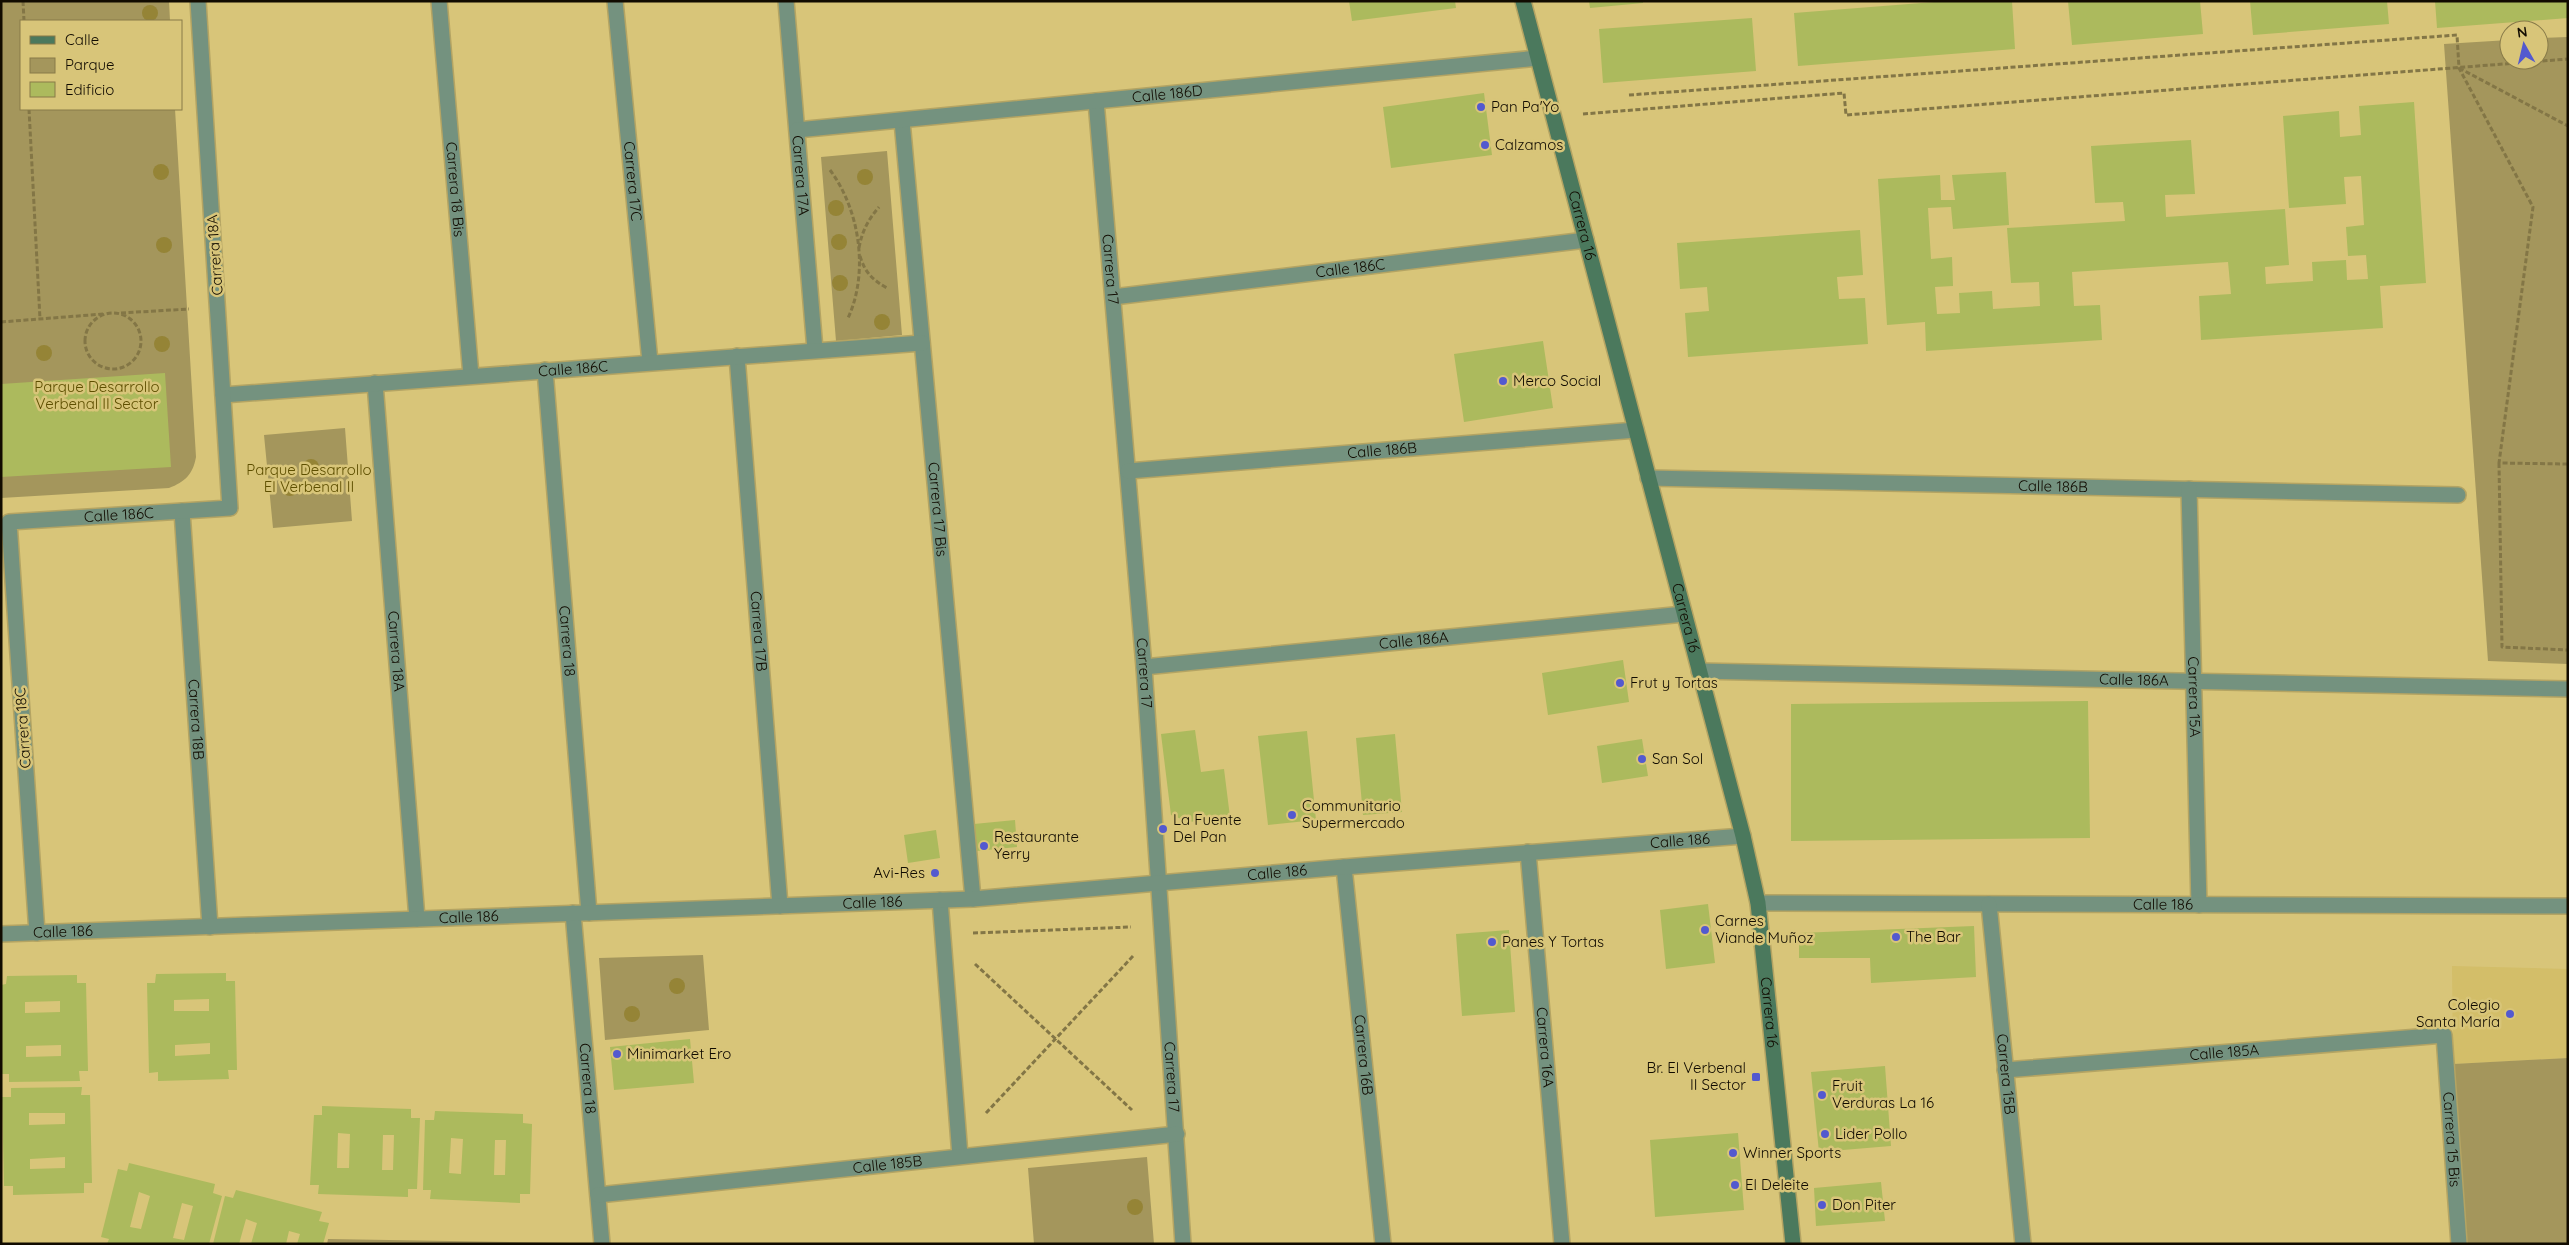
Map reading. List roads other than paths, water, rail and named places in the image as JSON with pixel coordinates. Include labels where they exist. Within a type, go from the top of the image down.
[{"type":"street","name":"Carrera 18A","points":[[198,1],[230,508]]},
{"type":"street","name":"Carrera 18 Bis","points":[[439,1],[472,376]]},
{"type":"street","name":"Carrera 17C","points":[[615,1],[650,362]]},
{"type":"street","name":"Carrera 17A","points":[[786,1],[815,350]]},
{"type":"street","name":"Carrera 16","points":[[1523,1],[1743,836],[1758,903],[1794,1244]]},
{"type":"street","name":"Calle 186D","points":[[797,130],[1538,58]]},
{"type":"street","name":"Carrera 17","points":[[1096,102],[1144,667],[1183,1244]]},
{"type":"street","name":"Carrera 17 Bis","points":[[902,120],[973,899]]},
{"type":"street","name":"Calle 186C","points":[[1113,297],[1586,240]]},
{"type":"street","name":"Calle 186C","points":[[223,395],[922,343]]},
{"type":"street","name":"Carrera 17B","points":[[737,356],[780,906]]},
{"type":"street","name":"Carrera 18","points":[[545,370],[589,913]]},
{"type":"street","name":"Carrera 18A","points":[[375,383],[417,919]]},
{"type":"street","name":"Calle 186B","points":[[1128,471],[1636,430]]},
{"type":"street","name":"Calle 186B","points":[[1648,478],[2458,495]]},
{"type":"street","name":"Carrera 15A","points":[[2189,489],[2199,905]]},
{"type":"street","name":"Calle 186C","points":[[9,522],[230,508]]},
{"type":"street","name":"Carrera 18B","points":[[182,511],[210,927]]},
{"type":"street","name":"Carrera 18C","points":[[9,522],[37,933]]},
{"type":"street","name":"Calle 186A","points":[[1144,667],[1684,614]]},
{"type":"street","name":"Calle 186A","points":[[1699,671],[2568,689]]},
{"type":"street","name":"Calle 186","points":[[1,934],[973,899],[1344,867],[1743,836]]},
{"type":"street","name":"Carrera 16A","points":[[1528,852],[1562,1244]]},
{"type":"street","name":"Carrera 16B","points":[[1344,867],[1383,1244]]},
{"type":"street","points":[[940,900],[959,1149]]},
{"type":"street","name":"Calle 186","points":[[1758,903],[2568,906]]},
{"type":"street","name":"Carrera 15B","points":[[1989,904],[2023,1244]]},
{"type":"street","name":"Carrera 18","points":[[573,913],[602,1244]]},
{"type":"street","name":"Calle 185A","points":[[2005,1070],[2444,1035]]},
{"type":"street","name":"Carrera 15 Bis","points":[[2444,1035],[2459,1244]]},
{"type":"street","name":"Calle 185B","points":[[598,1194],[959,1149],[1177,1134]]},
{"type":"place","name":"Pan Pa'Yo","points":[[1481,107]]},
{"type":"place","name":"Calzamos","points":[[1485,145]]},
{"type":"place","name":"Merco Social","points":[[1503,381]]},
{"type":"place","name":"Frut y Tortas","points":[[1620,683]]},
{"type":"place","name":"San Sol","points":[[1642,759]]},
{"type":"place","name":"Communitario Supermercado","points":[[1292,815]]},
{"type":"place","name":"La Fuente Del Pan","points":[[1163,829]]},
{"type":"place","name":"Restaurante Yerry","points":[[984,846]]},
{"type":"place","name":"Avi-Res","points":[[935,873]]},
{"type":"place","name":"Carnes Viande Muñoz","points":[[1705,930]]},
{"type":"place","name":"The Bar","points":[[1896,937]]},
{"type":"place","name":"Panes Y Tortas","points":[[1492,942]]},
{"type":"place","name":"Colegio Santa María","points":[[2510,1014]]},
{"type":"place","name":"Minimarket Ero","points":[[617,1054]]},
{"type":"place","name":"Br. El Verbenal II Sector","points":[[1756,1077]]},
{"type":"place","name":"Fruit Verduras La 16","points":[[1822,1095]]},
{"type":"place","name":"Lider Pollo","points":[[1825,1134]]},
{"type":"place","name":"Winner Sports","points":[[1733,1153]]},
{"type":"place","name":"El Deleite","points":[[1735,1185]]},
{"type":"place","name":"Don Piter","points":[[1822,1205]]},
{"type":"park label","name":"Parque Desarrollo Verbenal II Sector","points":[[97,396]]},
{"type":"park label","name":"Parque Desarrollo El Verbenal II","points":[[309,478]]}]
